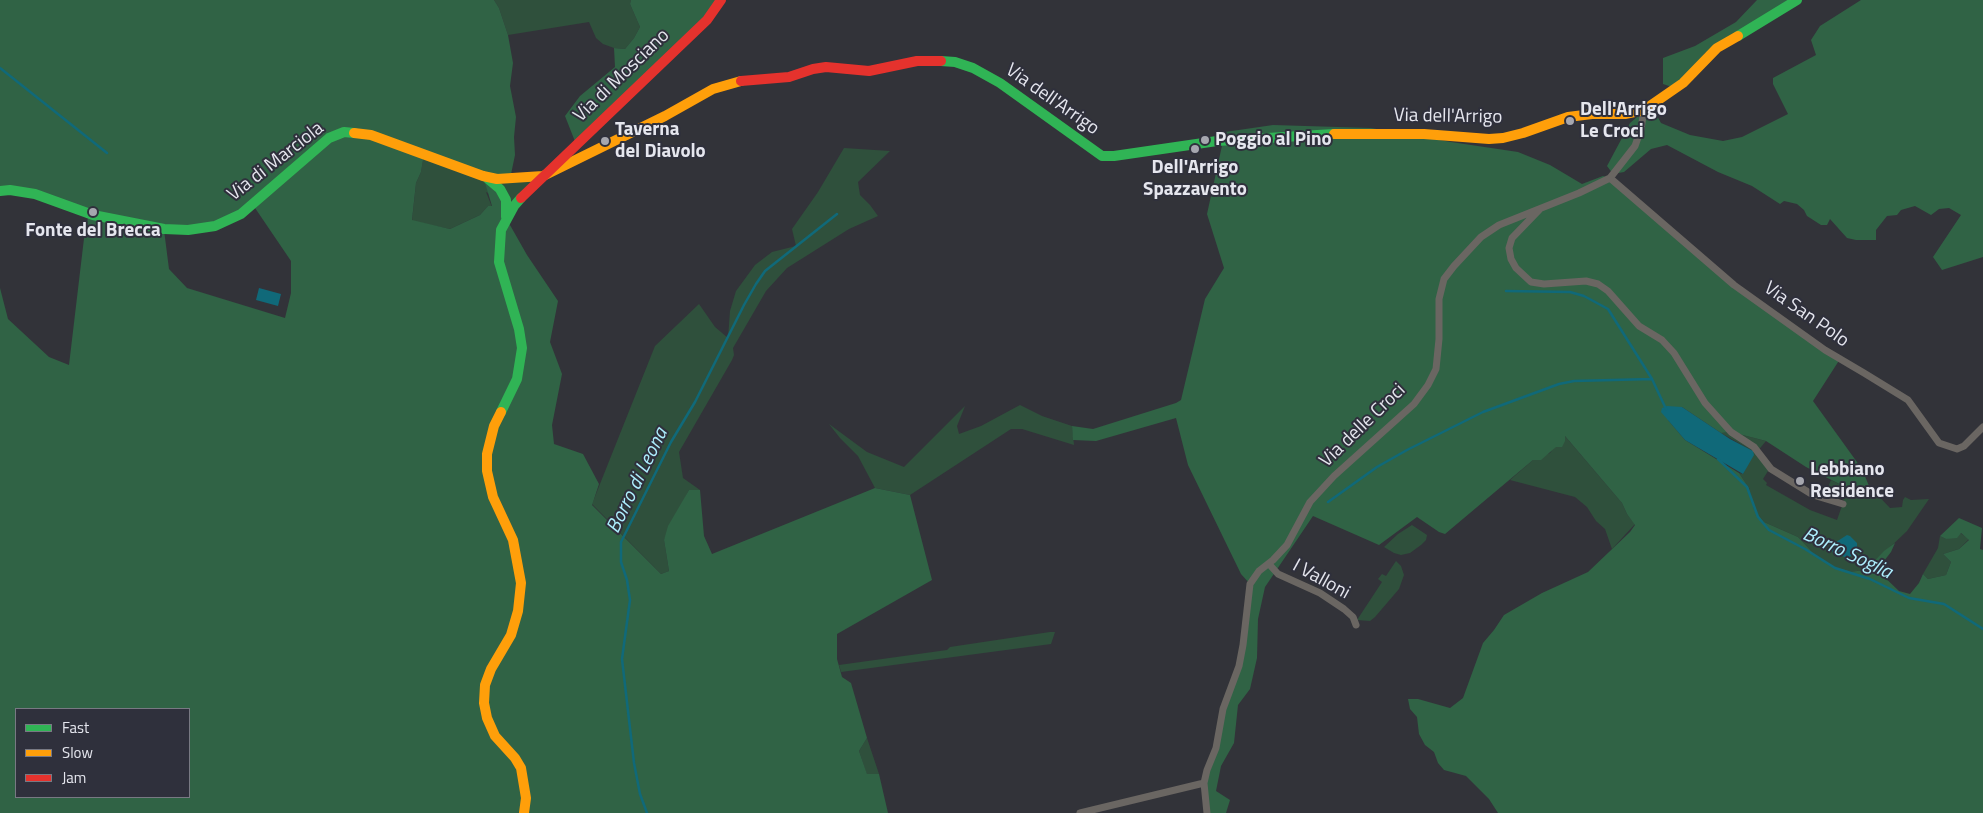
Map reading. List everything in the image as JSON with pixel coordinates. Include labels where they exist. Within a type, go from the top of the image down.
[{"type":"street","name":"Via di Mosciano","points":[[506,218],[514,206],[543,176],[706,20],[721,0]]},
{"type":"street","name":"Via dell'Arrigo","points":[[543,176],[714,89],[742,81],[789,77],[826,67],[869,71],[917,61],[955,62],[973,68],[1000,83],[1102,156],[1114,156],[1217,141],[1333,134],[1424,134],[1489,139],[1503,138],[1568,117],[1592,114],[1625,114],[1644,110],[1682,83],[1718,48],[1797,0]]},
{"type":"street","name":"Via delle Croci","points":[[1207,813],[1204,783],[1219,739],[1223,710],[1239,666],[1250,584],[1259,571],[1269,564],[1287,545],[1310,502],[1334,476],[1414,404],[1428,385],[1436,368],[1440,338],[1439,299],[1444,279],[1481,237],[1499,225],[1579,193],[1610,178],[1635,146],[1641,129],[1644,110]]},
{"type":"street","name":"Via di Marciola","points":[[0,191],[10,190],[35,194],[80,212],[164,229],[188,230],[215,226],[241,214],[319,145],[329,138],[344,132],[371,135],[483,176],[510,179],[543,176]]},
{"type":"street","name":"Via di Marciola","points":[[483,176],[500,189],[506,200],[506,218]]},
{"type":"street","name":"Via San Polo","points":[[1610,178],[1734,285],[1825,350],[1908,400],[1939,443],[1957,450],[1964,446],[1983,427]]},
{"type":"street","points":[[1541,208],[1512,238],[1509,248],[1511,259],[1516,268],[1531,282],[1544,284],[1586,281],[1598,284],[1608,291],[1639,326],[1662,340],[1674,353],[1704,403],[1731,432],[1754,447],[1772,469],[1813,495],[1843,504]]},
{"type":"street","points":[[506,218],[501,230],[499,262],[520,330],[522,348],[517,379],[494,426],[487,454],[487,471],[493,497],[513,540],[521,583],[518,611],[511,635],[491,669],[485,686],[484,703],[487,718],[495,736],[515,758],[521,768],[526,798],[524,813]]},
{"type":"street","name":"I Valloni","points":[[1269,564],[1278,574],[1320,593],[1344,609],[1353,617],[1356,625]]},
{"type":"street","points":[[1080,813],[1204,783]]},
{"type":"green space","points":[[0,0],[494,0],[499,8],[508,35],[513,63],[510,86],[516,117],[515,155],[510,179],[497,179],[506,218],[527,255],[558,301],[550,342],[562,374],[552,425],[554,444],[583,454],[599,484],[592,505],[661,574],[669,571],[664,540],[668,526],[689,490],[700,490],[704,536],[712,554],[875,488],[910,495],[932,580],[837,634],[837,659],[842,677],[851,683],[867,738],[859,751],[867,774],[879,774],[888,813],[0,813],[0,288],[8,319],[49,357],[69,365],[85,230],[89,214],[35,194],[0,191]],"holes":[[[424,154],[483,176],[492,206],[488,206],[480,215],[450,229],[412,220],[416,183],[421,172]],[[253,205],[291,261],[291,293],[285,318],[187,288],[169,269],[164,230],[215,226]]]},
{"type":"green space","points":[[494,0],[631,0],[630,4],[640,27],[625,49],[603,44],[596,38],[589,22],[508,35],[499,8]]},
{"type":"green space","points":[[631,0],[721,0],[576,144],[565,116],[580,96],[615,67],[614,48],[625,49],[634,38],[640,27],[630,4]]},
{"type":"green space","points":[[1757,0],[1793,0],[1705,53],[1699,62],[1672,87],[1663,84],[1663,58],[1695,46],[1736,22]]},
{"type":"green space","points":[[1861,0],[1983,0],[1983,257],[1942,270],[1933,257],[1961,215],[1949,208],[1939,209],[1931,215],[1915,206],[1901,210],[1897,215],[1887,216],[1876,230],[1876,240],[1856,240],[1847,238],[1830,219],[1827,225],[1821,225],[1807,216],[1804,210],[1797,204],[1784,201],[1780,204],[1752,186],[1718,172],[1667,145],[1651,149],[1624,172],[1613,174],[1607,166],[1630,123],[1651,105],[1661,123],[1690,135],[1723,141],[1742,137],[1788,114],[1773,84],[1773,78],[1816,55],[1811,40],[1820,26]]},
{"type":"green space","points":[[1273,125],[1371,128],[1518,152],[1550,165],[1582,184],[1603,176],[1610,178],[1734,285],[1840,359],[1813,401],[1862,469],[1869,486],[1864,491],[1857,493],[1806,467],[1766,441],[1731,432],[1721,433],[1682,407],[1668,420],[1685,440],[1739,473],[1749,488],[1754,509],[1764,522],[1798,537],[1814,554],[1836,568],[1848,572],[1866,570],[1884,551],[1895,543],[1891,552],[1877,570],[1899,591],[1910,594],[1919,583],[1923,574],[1928,579],[1946,575],[1951,562],[1943,554],[1959,549],[1969,540],[1961,533],[1957,538],[1946,539],[1940,536],[1959,518],[1982,528],[1980,549],[1983,550],[1983,813],[1498,813],[1489,799],[1466,776],[1444,770],[1438,763],[1434,752],[1425,745],[1419,734],[1417,717],[1410,709],[1408,699],[1418,699],[1450,708],[1463,698],[1483,643],[1504,615],[1542,593],[1588,572],[1635,525],[1622,503],[1565,436],[1562,447],[1556,447],[1541,460],[1533,460],[1445,534],[1417,517],[1379,545],[1313,516],[1265,587],[1258,619],[1257,658],[1250,689],[1238,705],[1234,743],[1221,766],[1216,791],[1230,800],[1226,813],[1207,813],[1205,783],[1221,720],[1240,666],[1250,584],[1241,574],[1188,465],[1176,418],[1096,441],[1073,440],[1072,426],[1093,429],[1181,400],[1205,299],[1224,268],[1207,214],[1225,132]]},
{"type":"green space","points":[[844,148],[890,151],[858,182],[860,195],[878,216],[849,229],[787,268],[766,291],[733,348],[734,355],[732,360],[679,452],[683,478],[700,490],[689,490],[664,540],[669,571],[661,574],[592,504],[655,346],[699,304],[715,327],[728,338],[730,311],[736,291],[755,265],[772,252],[796,246],[792,229],[818,192]]},
{"type":"green space","points":[[424,154],[483,176],[543,176],[514,206],[486,192],[492,207],[488,206],[480,215],[450,229],[412,221],[416,183],[421,172]]},
{"type":"green space","points":[[1020,405],[1042,416],[1072,426],[1074,445],[1022,429],[1011,429],[910,495],[875,488],[858,456],[829,424],[867,452],[904,467],[965,406],[957,426],[959,434],[981,426]]},
{"type":"green space","points":[[1731,432],[1766,441],[1756,453],[1773,474],[1768,471],[1763,479],[1767,483],[1766,485],[1810,510],[1837,520],[1844,500],[1826,492],[1831,480],[1857,493],[1864,491],[1869,486],[1890,508],[1902,507],[1905,497],[1911,500],[1929,499],[1907,531],[1866,570],[1848,572],[1835,568],[1814,554],[1798,537],[1764,522],[1754,509],[1749,488],[1739,473],[1743,474],[1753,451],[1721,433]]},
{"type":"green space","points":[[1564,435],[1622,503],[1627,514],[1635,524],[1612,549],[1605,529],[1596,521],[1587,507],[1575,497],[1510,480],[1533,460],[1550,453]]},
{"type":"green space","points":[[1412,525],[1427,535],[1426,540],[1421,545],[1410,553],[1401,555],[1384,547],[1398,534]]},
{"type":"green space","points":[[1960,533],[1969,539],[1959,549],[1943,554],[1951,562],[1946,575],[1928,579],[1923,574],[1938,548],[1940,536],[1946,539]]},
{"type":"green space","points":[[1396,561],[1401,566],[1404,575],[1399,589],[1370,621],[1357,620],[1382,582],[1378,579],[1382,574],[1386,576]]},
{"type":"green space","points":[[1055,632],[1051,644],[841,672],[839,665],[947,650],[950,647]]},
{"type":"green space","points":[[867,738],[879,774],[867,775],[859,751]]},
{"type":"water","points":[[259,288],[281,294],[278,306],[256,300]]},
{"type":"water","points":[[1667,406],[1682,407],[1730,439],[1753,451],[1754,455],[1743,474],[1685,440],[1661,412],[1662,408]]},
{"type":"water","points":[[1847,535],[1857,543],[1857,552],[1848,558],[1833,553],[1832,550],[1833,544]]},
{"type":"waterway","points":[[0,68],[107,153]]},
{"type":"waterway","name":"Borro di Leona","points":[[647,813],[640,794],[634,763],[622,659],[630,600],[627,580],[621,562],[621,542],[671,442],[695,402],[756,284],[765,271],[837,214]]},
{"type":"waterway","points":[[1506,291],[1570,292],[1584,296],[1608,309],[1652,379],[1666,409]]},
{"type":"waterway","points":[[1328,502],[1377,467],[1483,412],[1559,384],[1574,381],[1652,379]]},
{"type":"waterway","name":"Borro Soglia","points":[[1718,459],[1747,487],[1758,517],[1769,530],[1835,568],[1870,579],[1909,598],[1944,604],[1983,629]]},
{"type":"traffic: fast","points":[[1738,36],[1797,0]]},
{"type":"traffic: fast","points":[[941,61],[955,62],[973,68],[1000,83],[1102,156],[1114,156],[1217,141],[1334,134]]},
{"type":"traffic: fast","points":[[0,191],[10,190],[35,194],[93,215],[164,229],[188,230],[215,226],[241,214],[329,138],[344,132],[354,133]]},
{"type":"traffic: fast","points":[[488,179],[500,189],[506,200],[506,217]]},
{"type":"traffic: fast","points":[[501,412],[517,379],[522,348],[519,329],[499,262],[501,230],[514,206],[521,198]]},
{"type":"traffic: slow","points":[[1334,134],[1424,134],[1489,139],[1503,138],[1568,117],[1592,114],[1625,114],[1644,110],[1683,83],[1717,48],[1738,36]]},
{"type":"traffic: slow","points":[[354,133],[371,135],[483,176],[497,179],[543,176],[665,116],[713,89],[741,81]]},
{"type":"traffic: slow","points":[[501,412],[494,426],[487,454],[487,471],[493,497],[513,540],[521,583],[518,611],[511,635],[491,669],[485,685],[484,703],[487,718],[495,736],[515,758],[521,768],[526,798],[524,813]]},
{"type":"traffic: jam","points":[[521,198],[707,20],[721,0]]},
{"type":"traffic: jam","points":[[741,81],[789,77],[826,67],[869,71],[917,61],[941,61]]},
{"type":"place","name":"Dell'Arrigo Le Croci","points":[[1570,121]]},
{"type":"place","name":"Poggio al Pino","points":[[1205,140]]},
{"type":"place","name":"Taverna del Diavolo","points":[[605,141]]},
{"type":"place","name":"Dell'Arrigo Spazzavento","points":[[1195,149]]},
{"type":"place","name":"Fonte del Brecca","points":[[93,212]]},
{"type":"place","name":"Lebbiano Residence","points":[[1800,481]]}]
